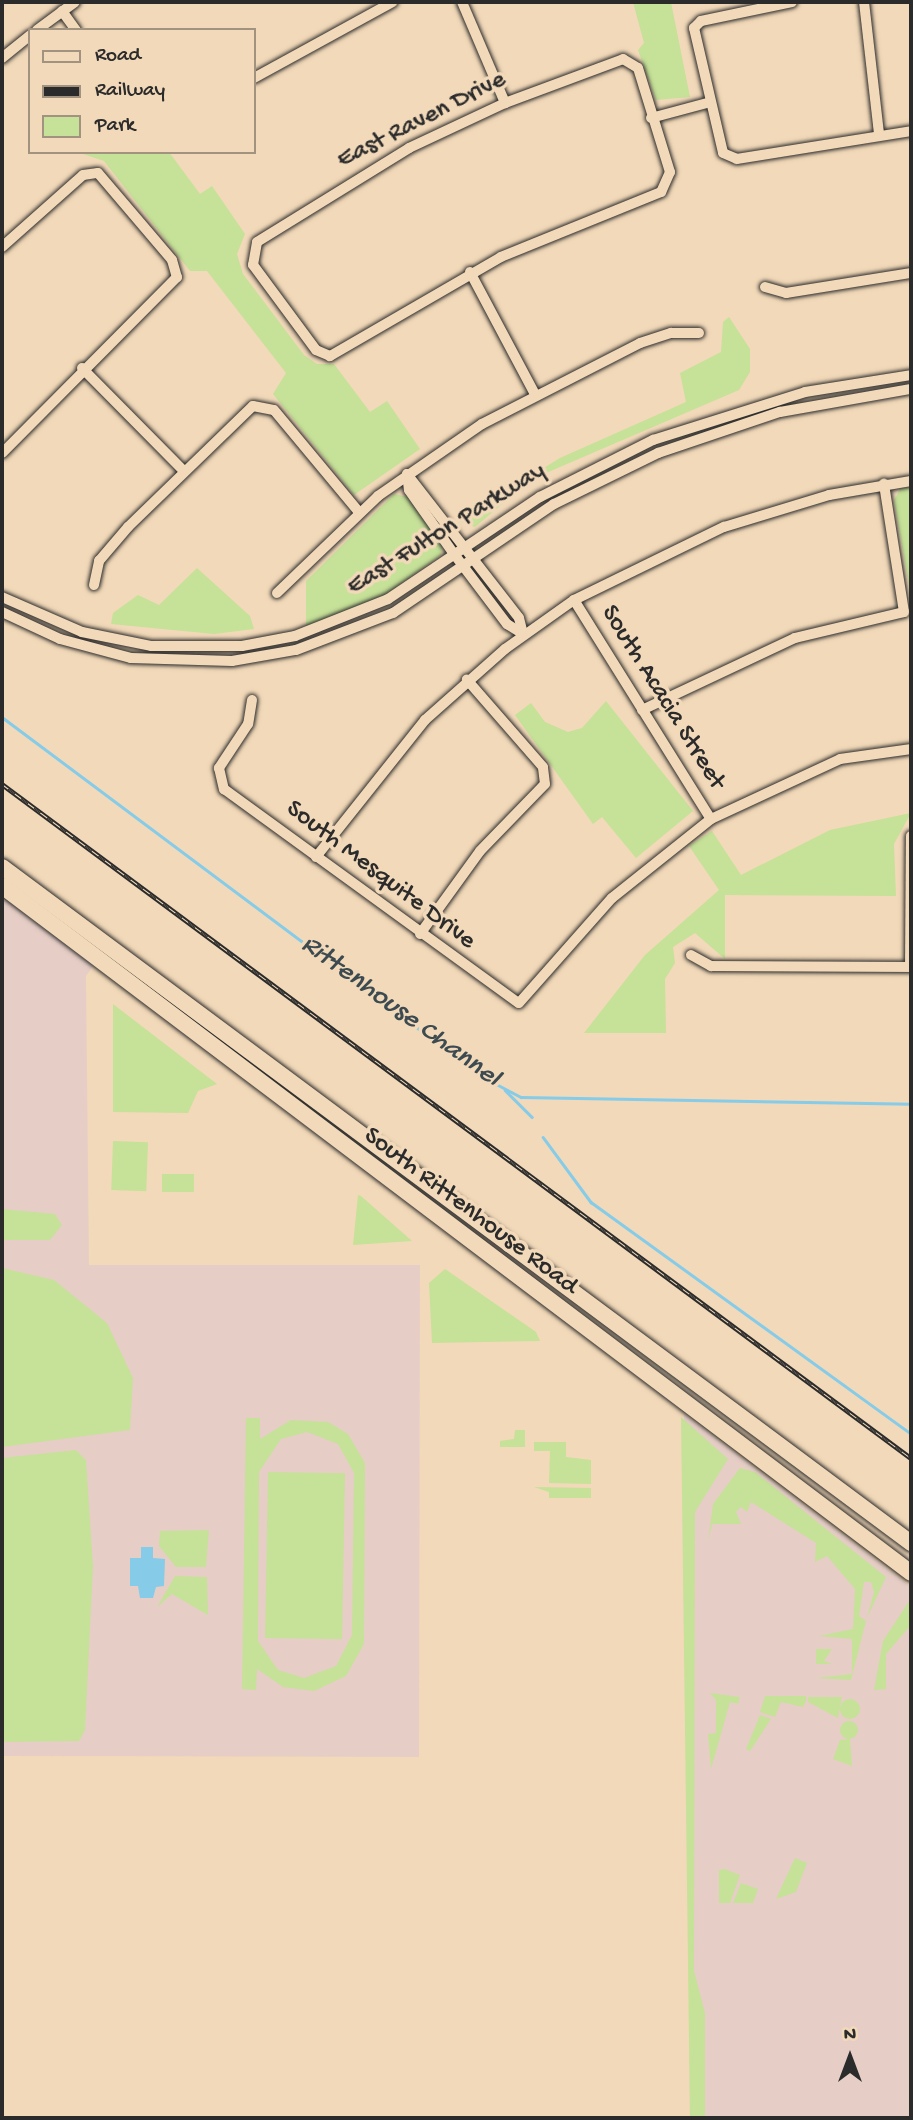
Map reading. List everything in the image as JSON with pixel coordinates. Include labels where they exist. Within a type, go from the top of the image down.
[{"type":"main road","name":"South Rittenhouse Road","points":[[2,867],[911,1543]]},
{"type":"main road","name":"South Rittenhouse Road","points":[[2,886],[446,1227],[911,1572]]},
{"type":"main road","points":[[446,1227],[460,1209]]},
{"type":"main road","points":[[746,1449],[762,1446],[802,1474],[820,1476]]},
{"type":"street","points":[[40,28],[75,2]]},
{"type":"street","points":[[256,77],[393,2]]},
{"type":"street","points":[[462,2],[505,103]]},
{"type":"street","points":[[792,2],[701,21],[694,28],[707,103],[726,157],[911,131]]},
{"type":"street","points":[[864,2],[879,134]]},
{"type":"street","points":[[62,11],[75,28]]},
{"type":"street","points":[[2,58],[28,37]]},
{"type":"street","name":"East Raven Drive","points":[[470,272],[338,353],[322,354],[251,254],[257,242],[348,182],[505,103],[631,60],[652,118]]},
{"type":"street","points":[[535,394],[470,272],[668,187],[671,177],[652,118],[707,103]]},
{"type":"street","points":[[2,247],[83,175],[99,173],[172,260],[177,277],[82,368],[2,453]]},
{"type":"street","points":[[765,286],[786,293],[911,273]]},
{"type":"street","points":[[276,593],[359,512],[407,474],[535,394],[639,343],[671,333],[699,333]]},
{"type":"street","points":[[82,368],[182,469]]},
{"type":"street","name":"East Fulton Parkway","points":[[2,597],[118,641],[181,649],[242,646],[319,629],[370,609],[560,485],[653,440],[794,395],[911,375]]},
{"type":"street","name":"East Fulton Parkway","points":[[2,612],[97,651],[164,662],[232,661],[296,650],[368,625],[585,488],[695,438],[780,412],[911,389]]},
{"type":"street","points":[[94,585],[99,561],[182,469],[263,404],[359,512]]},
{"type":"street","points":[[407,474],[519,618],[523,634]]},
{"type":"street","points":[[407,474],[410,491],[454,554],[507,624],[523,634]]},
{"type":"street","points":[[316,857],[388,761],[467,680],[523,634],[574,600],[723,527],[884,484],[911,481]]},
{"type":"street","points":[[642,710],[795,638],[904,612],[884,484]]},
{"type":"street","name":"South Acacia Street","points":[[574,600],[711,819]]},
{"type":"street","points":[[420,934],[480,851],[545,784],[546,773],[467,680]]},
{"type":"street","name":"South Mesquite Drive","points":[[252,700],[248,724],[218,779],[316,857],[519,1003],[612,898],[711,819]]},
{"type":"street","points":[[711,819],[839,759],[911,749]]},
{"type":"street","points":[[691,955],[711,966],[911,967],[911,836]]},
{"type":"shaded area","points":[[2,894],[95,963],[86,976],[89,1265],[420,1265],[419,1757],[2,1756]]},
{"type":"shaded area","points":[[684,1414],[911,1587],[911,2118],[690,2118]]},
{"type":"green space","points":[[633,2],[671,2],[690,97],[656,100],[638,50],[644,43]]},
{"type":"green space","points":[[83,154],[170,154],[200,194],[212,186],[245,234],[237,254],[243,274],[304,355],[317,364],[334,364],[370,412],[387,401],[420,449],[354,495],[273,394],[286,373],[207,271],[190,271],[104,161]]},
{"type":"green space","points":[[729,317],[750,349],[750,372],[739,390],[532,479],[475,527],[458,521],[560,458],[686,402],[680,373],[721,352],[723,322]]},
{"type":"green space","points":[[911,487],[911,598],[894,500],[901,488]]},
{"type":"green space","points":[[394,494],[408,497],[442,545],[441,555],[382,597],[306,627],[306,581]]},
{"type":"green space","points":[[197,568],[250,616],[254,629],[214,634],[111,624],[113,613],[138,595],[159,605]]},
{"type":"green space","points":[[606,701],[693,811],[636,858],[602,817],[593,824],[515,715],[531,703],[545,722],[568,732],[582,728]]},
{"type":"green space","points":[[911,813],[894,844],[896,896],[725,895],[725,959],[695,933],[673,947],[675,963],[665,979],[666,1033],[584,1033],[645,955],[719,890],[689,846],[712,831],[741,875],[830,830]]},
{"type":"green space","points":[[113,1004],[217,1084],[198,1091],[188,1113],[113,1112]]},
{"type":"green space","points":[[113,1141],[148,1142],[146,1191],[111,1190]]},
{"type":"green space","points":[[162,1174],[194,1174],[194,1192],[162,1192]]},
{"type":"green space","points":[[358,1195],[361,1196],[412,1241],[353,1245]]},
{"type":"green space","points":[[2,1209],[55,1214],[62,1225],[50,1240],[2,1240]]},
{"type":"green space","points":[[2,1268],[54,1280],[107,1323],[133,1378],[130,1430],[2,1447]]},
{"type":"green space","points":[[445,1269],[536,1332],[540,1341],[432,1343],[429,1283]]},
{"type":"green space","points":[[681,1417],[728,1459],[695,1512],[694,1971],[705,2013],[705,2118],[690,2118]]},
{"type":"green space","points":[[246,1418],[260,1418],[260,1439],[291,1420],[328,1422],[348,1434],[365,1463],[364,1644],[346,1676],[314,1691],[283,1687],[257,1669],[256,1690],[242,1689]],"holes":[[[307,1432],[338,1444],[354,1473],[352,1635],[336,1666],[304,1678],[278,1670],[258,1641],[259,1472],[281,1439]]]},
{"type":"green space","points":[[515,1430],[525,1430],[525,1447],[500,1447],[500,1441],[514,1439]]},
{"type":"green space","points":[[534,1442],[566,1442],[566,1457],[591,1460],[591,1484],[549,1483],[550,1451],[534,1451]]},
{"type":"green space","points":[[76,1450],[86,1460],[93,1566],[85,1730],[79,1741],[2,1742],[2,1458]]},
{"type":"green space","points":[[740,1468],[755,1472],[886,1577],[867,1618],[874,1592],[871,1582],[864,1582],[859,1616],[866,1621],[851,1680],[816,1678],[852,1674],[852,1639],[819,1636],[853,1629],[855,1589],[827,1556],[815,1562],[816,1543],[751,1502],[747,1512],[741,1507],[736,1512],[741,1524],[712,1524],[708,1542],[713,1504]]},
{"type":"green space","points":[[268,1472],[345,1473],[342,1639],[265,1638]]},
{"type":"green space","points":[[534,1487],[591,1488],[591,1498],[549,1498],[549,1492]]},
{"type":"green space","points":[[209,1530],[206,1567],[176,1567],[159,1546],[160,1531]]},
{"type":"green space","points":[[175,1576],[207,1577],[208,1615],[172,1594],[157,1607]]},
{"type":"green space","points":[[911,1598],[911,1625],[886,1654],[886,1689],[874,1690],[883,1641]]},
{"type":"green space","points":[[816,1649],[832,1649],[824,1661],[832,1664],[816,1664]]},
{"type":"green space","points":[[710,1693],[740,1697],[738,1704],[730,1702],[711,1769],[708,1734],[716,1733],[716,1700]]},
{"type":"green space","points":[[765,1696],[806,1696],[806,1701],[803,1707],[781,1702],[775,1717],[760,1712]]},
{"type":"green space","points":[[808,1697],[842,1697],[838,1718],[808,1702]]},
{"type":"green space","points":[[850,1699],[857,1702],[860,1709],[857,1716],[850,1719],[843,1716],[840,1709],[843,1702]]},
{"type":"green space","points":[[760,1715],[771,1719],[750,1751],[746,1749]]},
{"type":"green space","points":[[845,1721],[853,1721],[858,1730],[856,1737],[845,1739],[840,1734],[840,1726]]},
{"type":"green space","points":[[850,1739],[852,1766],[833,1759],[840,1740]]},
{"type":"green space","points":[[795,1858],[807,1863],[796,1892],[776,1899]]},
{"type":"green space","points":[[724,1869],[740,1875],[730,1903],[719,1903],[719,1870]]},
{"type":"green space","points":[[741,1883],[758,1889],[753,1903],[733,1903]]},
{"type":"water","points":[[141,1547],[153,1547],[153,1558],[165,1559],[164,1586],[156,1587],[153,1598],[140,1598],[138,1586],[130,1586],[130,1558],[141,1558]]},
{"type":"waterway","name":"Rittenhouse Channel","points":[[2,717],[483,1077],[521,1097],[911,1104]]},
{"type":"waterway","points":[[505,1090],[532,1117]]},
{"type":"waterway","points":[[543,1137],[591,1202],[911,1434]]},
{"type":"railway","points":[[2,784],[911,1458]]}]
